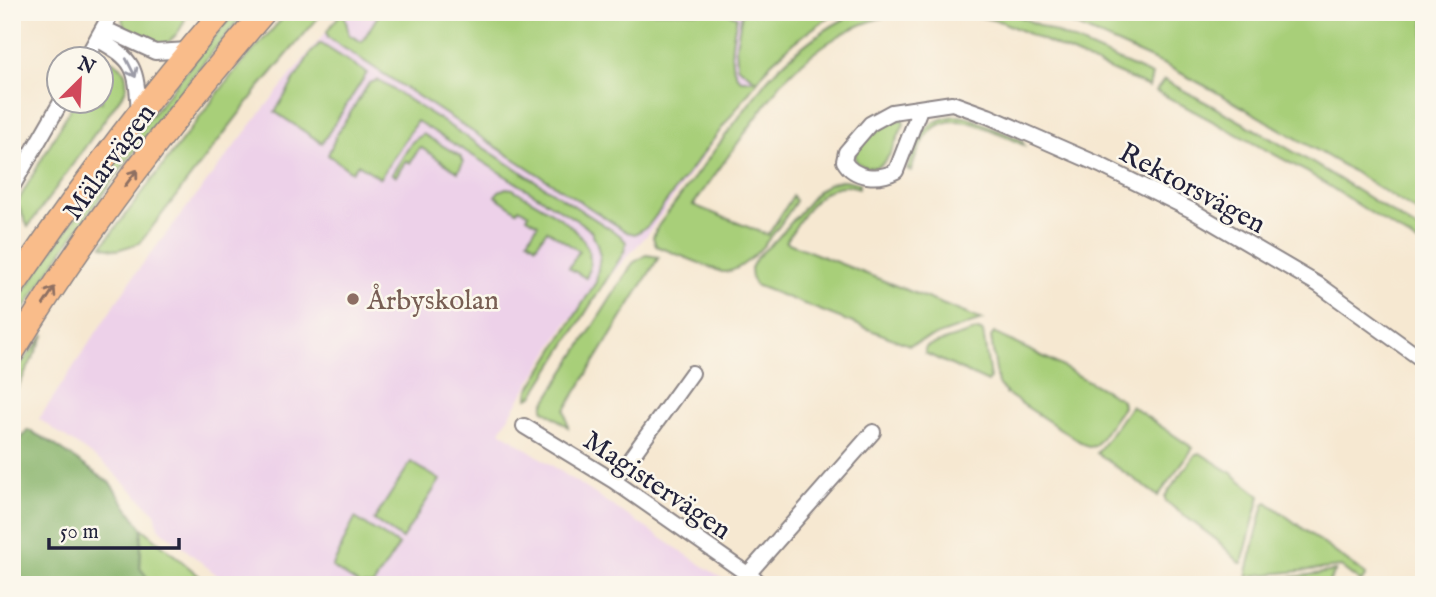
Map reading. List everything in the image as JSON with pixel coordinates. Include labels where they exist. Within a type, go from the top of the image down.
[{"type":"main road","name":"Mälarvägen","points":[[12,288],[81,188],[222,12]]},
{"type":"main road","name":"Mälarvägen","points":[[12,353],[62,275],[127,183],[178,115],[264,12]]},
{"type":"street","points":[[93,46],[112,12]]},
{"type":"street","points":[[100,33],[155,52],[189,50]]},
{"type":"street","points":[[100,33],[128,60],[136,76],[139,113]]},
{"type":"street","name":"Rektorsvägen","points":[[920,109],[896,171],[888,176],[867,177],[848,169],[844,161],[846,152],[870,124],[892,112],[952,103],[988,116],[1139,183],[1244,239],[1319,285],[1424,361]]},
{"type":"street","points":[[12,187],[53,116]]},
{"type":"street","points":[[614,481],[692,373]]},
{"type":"street","name":"Magistervägen","points":[[524,426],[614,481],[763,585]]},
{"type":"street","points":[[748,574],[873,432]]},
{"type":"shaded area","name":"Årbyskolan","points":[[342,12],[744,13],[736,46],[757,80],[648,234],[566,324],[500,431],[732,585],[229,585],[158,527],[155,513],[107,466],[39,419],[135,274]]},
{"type":"green space","points":[[126,12],[187,12],[178,32],[161,46],[126,30],[122,20]]},
{"type":"green space","points":[[236,12],[245,12],[123,166],[12,328],[12,309],[65,233],[148,120]]},
{"type":"green space","points":[[288,12],[323,12],[259,88],[140,243],[117,250],[102,246],[235,71]]},
{"type":"green space","points":[[342,12],[349,35],[362,42],[380,12],[726,12],[737,17],[732,50],[736,74],[741,80],[756,80],[737,66],[736,46],[742,12],[836,12],[794,42],[771,63],[648,226],[635,234],[627,232],[333,41],[328,37],[327,31]]},
{"type":"green space","points":[[858,12],[909,12],[855,27],[809,56],[782,82],[693,205],[768,235],[793,196],[796,201],[764,245],[743,265],[722,272],[656,246],[653,237],[658,226],[767,80],[809,42]]},
{"type":"green space","points":[[960,12],[1009,12],[1152,75],[1149,87],[1002,22]]},
{"type":"green space","points":[[1045,12],[1422,12],[1424,216],[1209,88],[1165,65]]},
{"type":"green space","points":[[320,43],[367,73],[322,143],[275,112],[310,54]]},
{"type":"green space","points":[[116,63],[124,70],[125,91],[116,104]]},
{"type":"green space","points":[[378,80],[621,236],[626,242],[624,252],[533,396],[528,398],[529,390],[596,282],[600,256],[591,231],[417,121],[380,178],[358,164],[352,172],[328,155],[336,136],[369,83]]},
{"type":"green space","points":[[1164,80],[1361,192],[1424,234],[1424,247],[1307,172],[1156,91]]},
{"type":"green space","points":[[66,116],[107,116],[28,227],[17,203]]},
{"type":"green space","points":[[959,116],[970,118],[1021,140],[1024,145],[974,124],[949,122],[937,126],[927,135],[911,171],[907,169],[924,132],[937,121]]},
{"type":"green space","points":[[903,119],[904,124],[892,150],[882,164],[867,167],[856,162],[855,153],[870,136],[889,123]]},
{"type":"green space","points":[[423,134],[460,156],[463,163],[458,172],[420,147],[410,163],[406,161],[396,176],[392,174],[412,142]]},
{"type":"green space","points":[[844,180],[859,183],[859,188],[846,186],[824,193],[807,210],[786,242],[982,320],[909,345],[755,285],[751,268],[757,257],[777,239],[818,191],[830,183]]},
{"type":"green space","points":[[506,188],[513,189],[555,214],[580,236],[588,248],[590,262],[586,278],[569,268],[579,251],[547,230],[536,246],[528,240],[538,224],[527,217],[529,214],[519,208],[517,211],[495,196]]},
{"type":"green space","points":[[646,255],[659,257],[565,410],[568,427],[543,409],[544,404],[633,263]]},
{"type":"green space","points":[[978,330],[983,332],[990,378],[988,382],[925,353],[927,346]]},
{"type":"green space","points":[[994,333],[1122,400],[1123,407],[1095,446],[1088,447],[1007,394],[998,384],[991,337]]},
{"type":"green space","points":[[45,334],[12,399],[12,375]]},
{"type":"green space","points":[[1131,406],[1193,448],[1158,496],[1097,453]]},
{"type":"green space","points":[[28,430],[49,441],[110,483],[142,528],[140,568],[153,585],[12,585],[12,450]]},
{"type":"green space","points":[[1200,453],[1260,496],[1242,563],[1165,501],[1165,496],[1195,455]]},
{"type":"green space","points":[[411,462],[440,480],[402,539],[374,520]]},
{"type":"green space","points":[[1267,502],[1366,575],[1361,582],[1341,567],[1248,576],[1264,504]]},
{"type":"green space","points":[[355,518],[399,545],[373,585],[360,585],[332,567]]},
{"type":"green space","points":[[142,528],[210,585],[153,585],[140,569]]},
{"type":"green space","points":[[1336,571],[1327,585],[1255,585],[1258,582]]},
{"type":"place","name":"Årbyskolan","points":[[353,299]]}]
